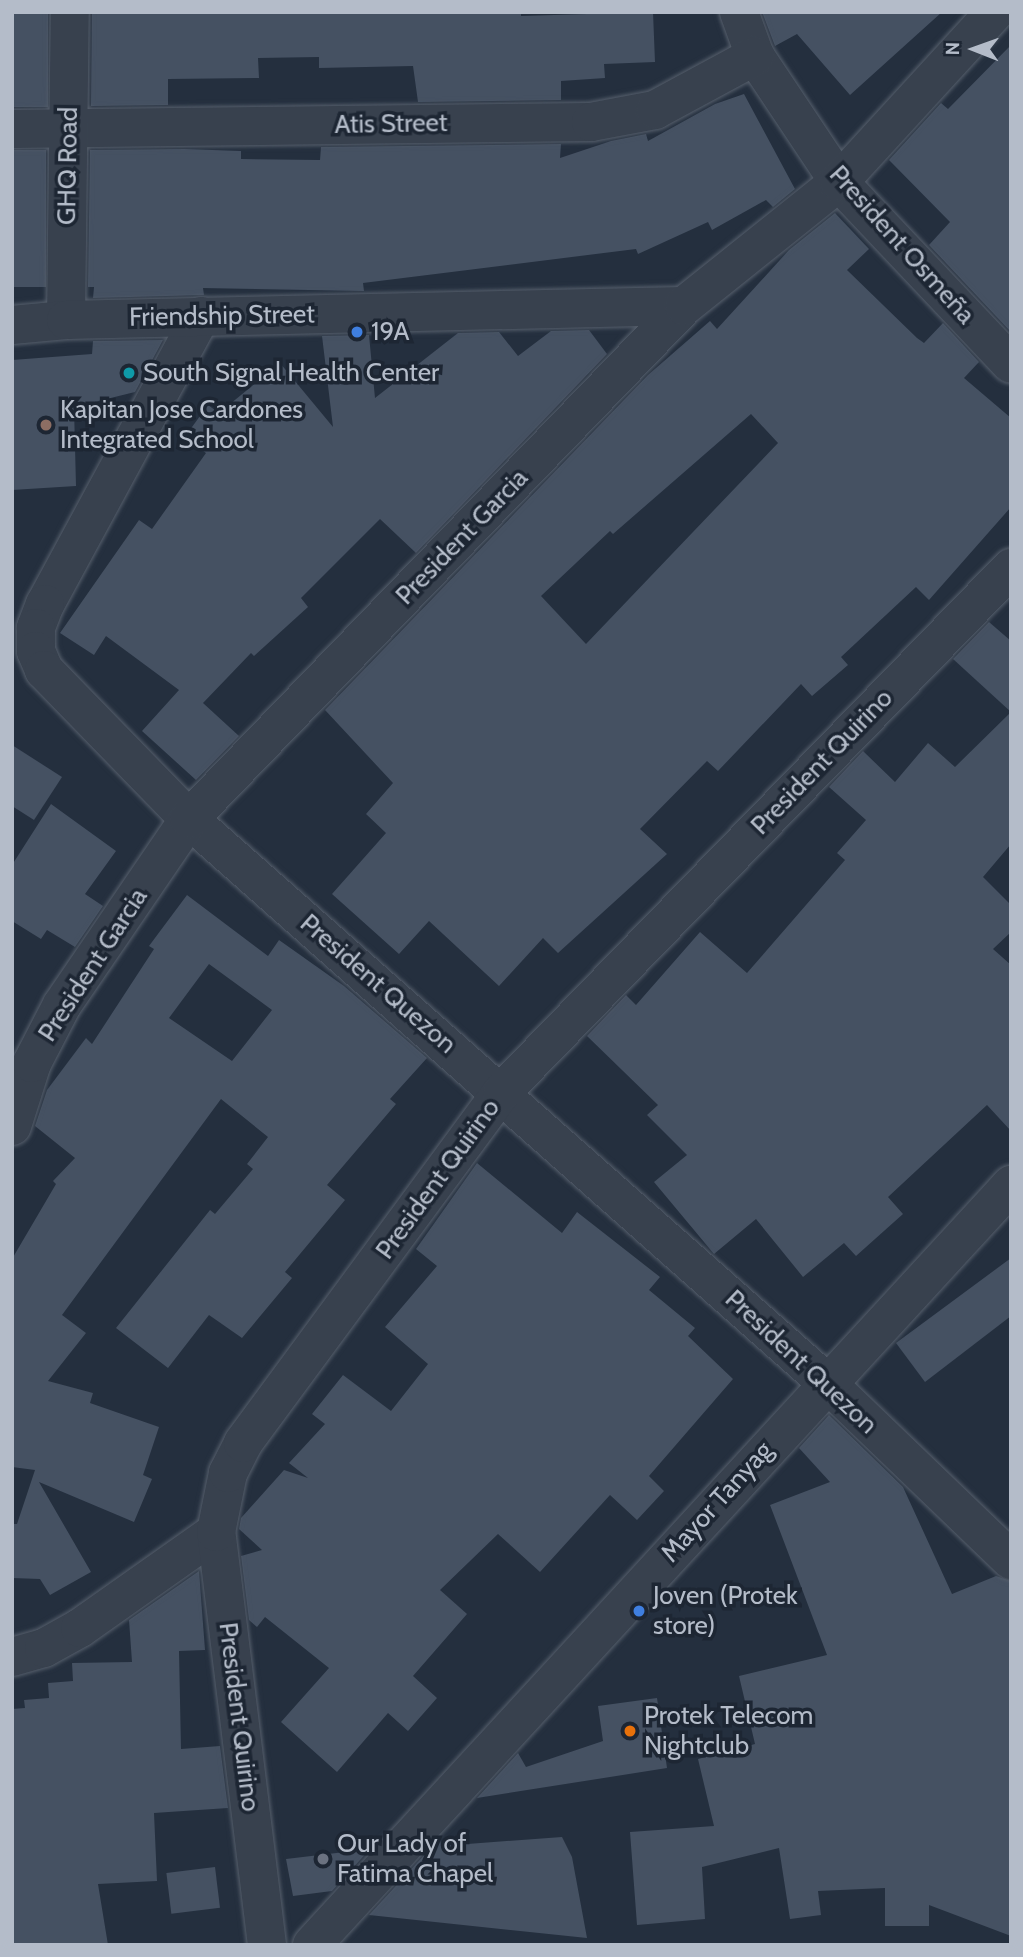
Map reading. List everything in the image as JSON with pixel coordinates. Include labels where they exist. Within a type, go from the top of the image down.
[{"type":"street","name":"GHQ Road","points":[[66,320],[70,12]]},
{"type":"street","name":"President Osmeña","points":[[739,12],[755,56],[839,181],[1011,364]]},
{"type":"street","name":"President Garcia","points":[[13,1122],[32,1063],[62,1005],[189,819],[684,306],[839,181],[995,12]]},
{"type":"street","name":"Atis Street","points":[[12,129],[591,122],[655,110],[755,56]]},
{"type":"street","name":"Friendship Street","points":[[12,325],[66,320],[201,316],[684,306]]},
{"type":"street","name":"President Quezon","points":[[201,316],[45,604],[36,628],[36,650],[44,670],[189,819],[826,1382],[1011,1560]]},
{"type":"street","name":"President Quirino","points":[[267,1945],[216,1532],[228,1473],[243,1443],[502,1093],[1011,568]]},
{"type":"street","name":"Mayor Tanyag","points":[[312,1945],[826,1382],[1011,1185]]},
{"type":"street","points":[[12,1657],[44,1648],[80,1628],[216,1532]]},
{"type":"building","points":[[12,12],[48,12],[48,107],[12,107]]},
{"type":"building","points":[[92,12],[521,12],[521,16],[653,12],[655,62],[604,64],[605,78],[561,81],[561,100],[418,102],[413,66],[319,68],[319,57],[258,58],[259,78],[168,79],[168,105],[91,106]]},
{"type":"building","points":[[762,12],[942,12],[850,95],[797,34],[775,46]]},
{"type":"building","points":[[1011,45],[1010,331],[929,245],[950,222],[889,160],[941,103],[948,109]]},
{"type":"building","points":[[744,94],[795,189],[773,207],[766,200],[712,230],[708,222],[638,254],[636,249],[363,283],[364,291],[203,288],[204,295],[93,298],[94,287],[88,287],[90,150],[241,151],[241,159],[320,160],[321,147],[561,144],[560,158],[611,141],[646,134],[648,141],[715,104]]},
{"type":"building","points":[[14,150],[46,150],[46,287],[14,287]]},
{"type":"building","points":[[835,213],[869,249],[847,270],[924,343],[943,323],[979,362],[964,378],[1011,418],[1011,507],[929,600],[916,587],[841,657],[848,665],[812,696],[801,684],[718,771],[707,761],[640,829],[667,854],[558,953],[543,938],[499,986],[429,921],[399,954],[332,894],[386,833],[366,814],[393,783],[325,710],[648,375],[710,321],[717,329],[789,250]],"holes":[[[751,414],[778,443],[586,644],[541,596],[610,531],[613,534]]]},
{"type":"building","points":[[589,330],[607,354],[416,553],[380,519],[301,598],[308,607],[254,656],[251,653],[203,703],[239,736],[196,780],[142,731],[179,690],[106,636],[94,655],[60,633],[139,520],[152,529],[206,453],[184,438],[208,405],[219,413],[280,363],[333,427],[322,336],[369,335],[375,398],[458,333],[499,332],[518,356],[551,331]]},
{"type":"building","points":[[163,340],[135,392],[74,407],[76,486],[12,490],[12,360],[92,354],[93,341]]},
{"type":"building","points":[[989,622],[1011,641],[1011,712],[953,659]]},
{"type":"building","points":[[1011,712],[1011,844],[983,877],[1011,905],[1011,932],[993,949],[1011,965],[1011,1131],[987,1105],[888,1197],[903,1214],[856,1256],[844,1243],[803,1277],[756,1219],[714,1254],[654,1182],[687,1155],[647,1115],[658,1105],[587,1036],[626,995],[636,1005],[700,932],[747,973],[845,860],[837,853],[866,820],[829,787],[863,751],[895,782],[928,743],[955,767]]},
{"type":"building","points":[[12,745],[62,777],[34,820],[12,806]]},
{"type":"building","points":[[51,804],[116,851],[85,894],[103,906],[75,947],[47,930],[41,939],[12,921],[12,865]]},
{"type":"building","points":[[187,895],[268,956],[279,940],[344,986],[427,1058],[390,1099],[396,1104],[327,1185],[345,1200],[285,1272],[292,1278],[242,1338],[209,1315],[168,1368],[116,1328],[210,1210],[215,1214],[253,1169],[247,1164],[268,1137],[221,1099],[62,1315],[86,1333],[48,1381],[93,1393],[90,1403],[159,1427],[143,1475],[152,1479],[134,1522],[39,1482],[91,1572],[50,1595],[40,1579],[12,1578],[12,1524],[17,1524],[35,1470],[12,1467],[12,1259],[56,1184],[53,1181],[75,1158],[35,1126],[47,1090],[86,1038],[92,1044],[154,949],[149,946]],"holes":[[[209,964],[272,1010],[232,1061],[169,1018]]]},
{"type":"building","points":[[477,1163],[562,1233],[577,1212],[660,1277],[649,1290],[695,1328],[688,1336],[733,1379],[649,1476],[664,1491],[637,1520],[610,1495],[540,1572],[498,1534],[440,1590],[467,1614],[413,1676],[437,1698],[408,1731],[388,1713],[337,1772],[281,1722],[329,1668],[265,1617],[257,1627],[249,1620],[241,1556],[262,1550],[239,1529],[241,1518],[284,1470],[308,1478],[289,1463],[325,1424],[312,1414],[343,1375],[391,1411],[428,1364],[385,1327],[437,1266],[416,1249]]},
{"type":"building","points":[[1011,1258],[1011,1316],[925,1382],[896,1343]]},
{"type":"building","points":[[829,1415],[903,1487],[952,1594],[996,1576],[1011,1581],[1011,1936],[929,1905],[929,1926],[885,1926],[885,1888],[818,1891],[821,1915],[790,1919],[779,1848],[702,1867],[705,1919],[637,1925],[630,1832],[714,1826],[698,1759],[755,1744],[739,1676],[827,1655],[770,1505],[830,1482],[799,1448]]},
{"type":"building","points":[[199,1571],[205,1650],[179,1651],[181,1749],[220,1746],[228,1808],[154,1813],[157,1881],[98,1884],[108,1945],[12,1945],[12,1709],[25,1708],[24,1700],[49,1698],[48,1683],[73,1681],[72,1663],[132,1662],[129,1620]]},
{"type":"building","points":[[657,1698],[667,1768],[477,1798],[518,1753],[526,1767],[603,1741],[598,1706]]},
{"type":"building","points":[[562,1837],[572,1857],[587,1938],[369,1915],[440,1838],[441,1846]]},
{"type":"building","points":[[370,1849],[332,1891],[293,1896],[286,1859]]},
{"type":"building","points":[[215,1867],[220,1908],[171,1914],[166,1873]]},
{"type":"place","name":"19A","points":[[357,332]]},
{"type":"place","name":"South Signal Health Center","points":[[129,373]]},
{"type":"place","name":"Kapitan Jose Cardones Integrated School","points":[[46,425]]},
{"type":"place","name":"Joven (Protek store)","points":[[639,1611]]},
{"type":"place","name":"Protek Telecom Nightclub","points":[[630,1731]]},
{"type":"place","name":"Our Lady of Fatima Chapel","points":[[323,1859]]}]
